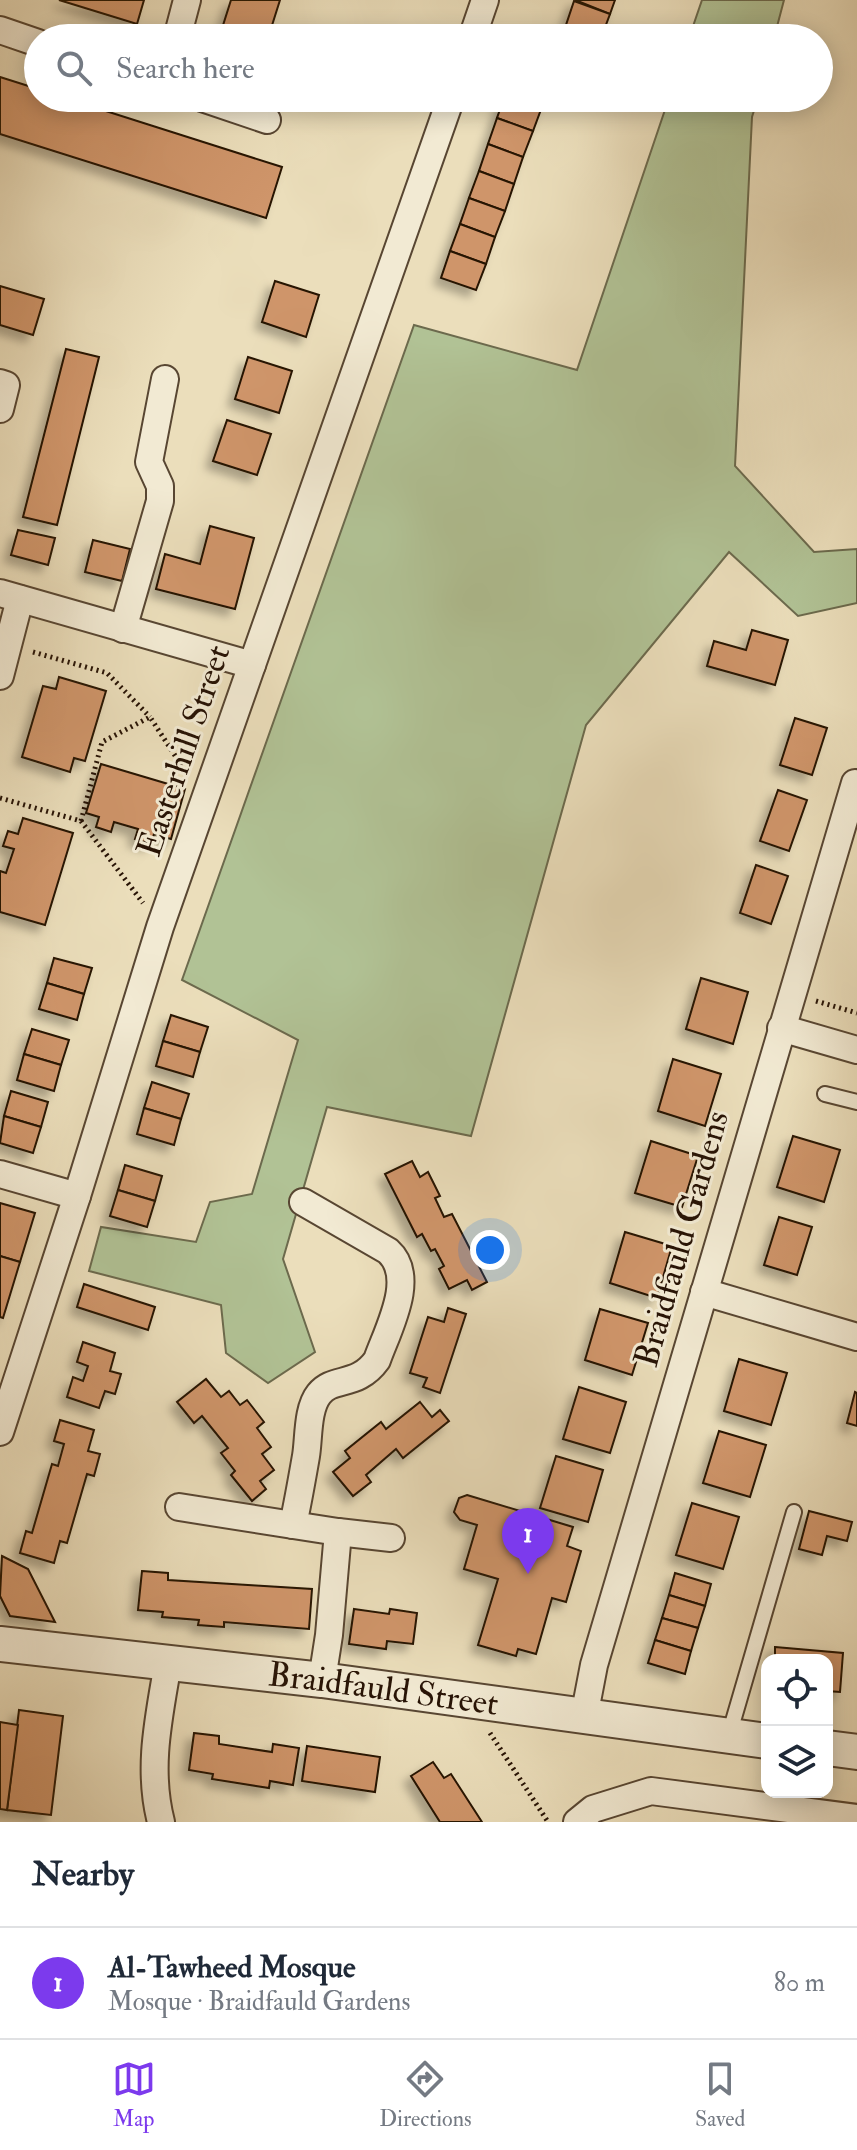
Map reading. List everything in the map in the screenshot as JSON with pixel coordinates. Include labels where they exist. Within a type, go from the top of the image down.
[{"type":"street","points":[[181,24],[187,0]]},
{"type":"street","points":[[477,24],[485,0]]},
{"type":"street","points":[[0,30],[24,38]]},
{"type":"street","points":[[243,112],[267,120]]},
{"type":"street","name":"Easterhill Street","points":[[0,1432],[160,927],[446,112]]},
{"type":"street","points":[[123,629],[160,501],[160,486],[149,462],[165,379]]},
{"type":"street","points":[[0,383],[6,385],[0,409]]},
{"type":"street","points":[[0,676],[8,645],[10,596],[252,665]]},
{"type":"street","name":"Braidfauld Gardens","points":[[584,1717],[594,1665],[855,783]]},
{"type":"street","points":[[781,1028],[857,1050]]},
{"type":"street","points":[[0,1174],[77,1196]]},
{"type":"street","points":[[293,1525],[315,1402],[326,1388],[357,1379],[370,1370],[377,1360],[402,1281],[397,1262],[388,1251],[303,1202]]},
{"type":"street","points":[[704,1292],[857,1337]]},
{"type":"street","points":[[179,1507],[391,1538]]},
{"type":"street","points":[[322,1680],[338,1532]]},
{"type":"street","name":"Braidfauld Street","points":[[0,1644],[322,1680],[761,1740]]},
{"type":"street","points":[[161,1822],[155,1787],[154,1747],[168,1663]]},
{"type":"street","points":[[833,1749],[857,1752]]},
{"type":"street","points":[[577,1822],[593,1809],[651,1791],[857,1818]]},
{"type":"lane","points":[[825,1094],[857,1102]]},
{"type":"lane","points":[[728,1736],[794,1512]]},
{"type":"path","points":[[8,645],[107,673],[150,717],[205,801]]},
{"type":"path","points":[[81,821],[102,742],[150,717]]},
{"type":"path","points":[[0,798],[81,821],[160,927]]},
{"type":"path","points":[[791,994],[857,1013]]},
{"type":"path","points":[[469,1701],[548,1822]]},
{"type":"green space","points":[[702,0],[784,0],[778,24],[694,24]]},
{"type":"green space","points":[[664,112],[754,112],[735,466],[814,552],[857,549],[857,603],[798,616],[729,552],[586,725],[471,1136],[327,1107],[283,1259],[315,1352],[268,1383],[226,1353],[221,1305],[89,1271],[101,1227],[196,1242],[210,1202],[252,1194],[298,1040],[182,980],[414,325],[577,370]]},
{"type":"building","points":[[59,0],[144,0],[137,24]]},
{"type":"building","points":[[231,0],[280,0],[272,24],[223,24]]},
{"type":"building","points":[[575,0],[615,0],[610,14]]},
{"type":"building","points":[[574,1],[610,14],[606,24],[566,24]]},
{"type":"building","points":[[0,77],[24,85],[24,112],[109,112],[282,167],[266,218],[0,134]]},
{"type":"building","points":[[499,112],[540,112],[533,131],[497,118]]},
{"type":"building","points":[[497,118],[533,131],[523,157],[488,144]]},
{"type":"building","points":[[488,144],[523,157],[514,184],[479,171]]},
{"type":"building","points":[[479,171],[514,184],[505,211],[469,198]]},
{"type":"building","points":[[469,198],[505,211],[495,237],[460,224]]},
{"type":"building","points":[[460,224],[495,237],[486,264],[450,251]]},
{"type":"building","points":[[450,251],[486,264],[476,290],[441,278]]},
{"type":"building","points":[[275,281],[319,295],[306,337],[262,322]]},
{"type":"building","points":[[0,286],[44,299],[33,335],[0,325]]},
{"type":"building","points":[[66,349],[99,357],[57,525],[23,517]]},
{"type":"building","points":[[248,357],[292,371],[279,413],[235,399]]},
{"type":"building","points":[[227,420],[271,434],[257,475],[213,461]]},
{"type":"building","points":[[210,526],[254,538],[235,609],[156,589],[165,554],[200,564]]},
{"type":"building","points":[[18,530],[55,538],[48,565],[11,555]]},
{"type":"building","points":[[93,540],[130,549],[122,581],[85,572]]},
{"type":"building","points":[[752,630],[788,640],[775,685],[707,666],[714,641],[746,650]]},
{"type":"building","points":[[59,677],[106,691],[85,761],[74,758],[70,772],[22,757],[43,686],[56,689]]},
{"type":"building","points":[[795,718],[827,728],[812,775],[780,765]]},
{"type":"building","points":[[101,764],[185,789],[171,839],[154,834],[151,844],[135,839],[138,829],[114,822],[111,832],[96,827],[99,817],[86,813]]},
{"type":"building","points":[[778,790],[807,800],[789,851],[760,841]]},
{"type":"building","points":[[23,818],[73,833],[45,925],[0,912],[0,871],[6,873],[14,849],[3,846],[8,831],[18,834]]},
{"type":"building","points":[[756,865],[788,876],[771,924],[740,913]]},
{"type":"building","points":[[54,958],[92,968],[84,994],[47,983]]},
{"type":"building","points":[[701,978],[748,992],[733,1044],[686,1029]]},
{"type":"building","points":[[47,983],[84,994],[77,1020],[39,1009]]},
{"type":"building","points":[[171,1015],[208,1027],[200,1052],[163,1041]]},
{"type":"building","points":[[32,1029],[69,1040],[61,1065],[24,1054]]},
{"type":"building","points":[[163,1041],[200,1052],[193,1077],[156,1066]]},
{"type":"building","points":[[24,1054],[61,1065],[54,1091],[17,1080]]},
{"type":"building","points":[[673,1059],[721,1074],[705,1126],[658,1111]]},
{"type":"building","points":[[152,1082],[189,1094],[181,1119],[144,1108]]},
{"type":"building","points":[[11,1091],[48,1102],[41,1127],[4,1116]]},
{"type":"building","points":[[144,1108],[181,1119],[174,1145],[137,1134]]},
{"type":"building","points":[[4,1116],[41,1127],[33,1153],[0,1143]]},
{"type":"building","points":[[793,1136],[840,1150],[824,1202],[777,1187]]},
{"type":"building","points":[[651,1141],[698,1156],[682,1207],[635,1193]]},
{"type":"building","points":[[412,1161],[420,1177],[428,1172],[440,1196],[435,1198],[444,1217],[452,1214],[487,1282],[472,1290],[467,1280],[449,1289],[439,1269],[444,1266],[435,1249],[431,1251],[422,1234],[417,1237],[385,1174]]},
{"type":"building","points":[[125,1165],[162,1176],[155,1201],[118,1190]]},
{"type":"building","points":[[118,1190],[155,1201],[147,1227],[110,1216]]},
{"type":"building","points":[[0,1203],[35,1213],[20,1262],[0,1256]]},
{"type":"building","points":[[779,1217],[812,1227],[797,1275],[764,1265]]},
{"type":"building","points":[[625,1232],[672,1246],[657,1298],[610,1283]]},
{"type":"building","points":[[0,1256],[20,1262],[3,1318],[0,1317]]},
{"type":"building","points":[[84,1284],[155,1307],[148,1330],[77,1307]]},
{"type":"building","points":[[448,1308],[466,1314],[440,1393],[423,1387],[427,1378],[410,1373],[428,1317],[444,1322]]},
{"type":"building","points":[[600,1309],[648,1323],[632,1375],[585,1360]]},
{"type":"building","points":[[83,1342],[115,1353],[110,1371],[121,1374],[115,1394],[105,1391],[99,1408],[67,1397],[73,1377],[83,1381],[88,1366],[77,1362]]},
{"type":"building","points":[[739,1359],[787,1373],[771,1425],[724,1411]]},
{"type":"building","points":[[206,1379],[221,1397],[229,1391],[240,1405],[247,1400],[264,1422],[257,1428],[271,1447],[262,1454],[274,1470],[260,1481],[266,1489],[252,1501],[231,1475],[235,1471],[221,1453],[228,1448],[202,1416],[194,1423],[177,1402]]},
{"type":"building","points":[[579,1387],[626,1402],[610,1453],[563,1439]]},
{"type":"building","points":[[857,1393],[857,1426],[847,1423]]},
{"type":"building","points":[[420,1402],[432,1417],[440,1410],[449,1421],[403,1458],[396,1449],[366,1475],[371,1482],[353,1496],[333,1472],[350,1458],[345,1451],[381,1422],[386,1429]]},
{"type":"building","points":[[60,1420],[94,1430],[88,1451],[100,1454],[94,1476],[87,1474],[67,1543],[60,1541],[54,1563],[20,1553],[26,1531],[32,1533],[52,1464],[58,1466],[64,1444],[54,1441]]},
{"type":"building","points":[[719,1431],[766,1445],[750,1497],[703,1483]]},
{"type":"building","points":[[556,1456],[603,1470],[588,1522],[540,1508]]},
{"type":"building","points":[[467,1495],[573,1527],[567,1546],[581,1551],[566,1602],[552,1598],[536,1654],[518,1649],[516,1656],[478,1645],[498,1579],[464,1569],[477,1525],[460,1520],[454,1512],[459,1498]]},
{"type":"building","points":[[692,1503],[739,1517],[723,1569],[676,1555]]},
{"type":"building","points":[[809,1511],[852,1522],[847,1541],[827,1536],[822,1555],[799,1549]]},
{"type":"building","points":[[2,1556],[28,1569],[55,1622],[10,1616],[0,1596]]},
{"type":"building","points":[[142,1571],[168,1573],[168,1580],[312,1589],[309,1629],[224,1622],[224,1627],[198,1625],[199,1620],[162,1617],[163,1612],[138,1610]]},
{"type":"building","points":[[675,1573],[711,1584],[705,1606],[669,1595]]},
{"type":"building","points":[[669,1595],[705,1606],[698,1628],[662,1618]]},
{"type":"building","points":[[354,1609],[389,1614],[390,1609],[417,1613],[413,1644],[387,1641],[386,1649],[349,1644]]},
{"type":"building","points":[[662,1618],[698,1628],[691,1651],[655,1640]]},
{"type":"building","points":[[655,1640],[691,1651],[685,1674],[648,1663]]},
{"type":"building","points":[[775,1647],[843,1653],[840,1692],[833,1691],[833,1654],[775,1654]]},
{"type":"building","points":[[19,1710],[63,1716],[51,1815],[7,1810]]},
{"type":"building","points":[[0,1722],[18,1725],[7,1810],[0,1809]]},
{"type":"building","points":[[194,1733],[219,1736],[219,1744],[272,1752],[273,1744],[299,1748],[293,1785],[270,1781],[269,1788],[212,1779],[213,1774],[189,1770]]},
{"type":"building","points":[[307,1746],[380,1757],[375,1792],[302,1781]]},
{"type":"building","points":[[433,1762],[444,1778],[451,1774],[482,1822],[440,1822],[411,1776]]},
{"type":"place","name":"Al-Tawheed Mosque","points":[[528,1574]]}]
